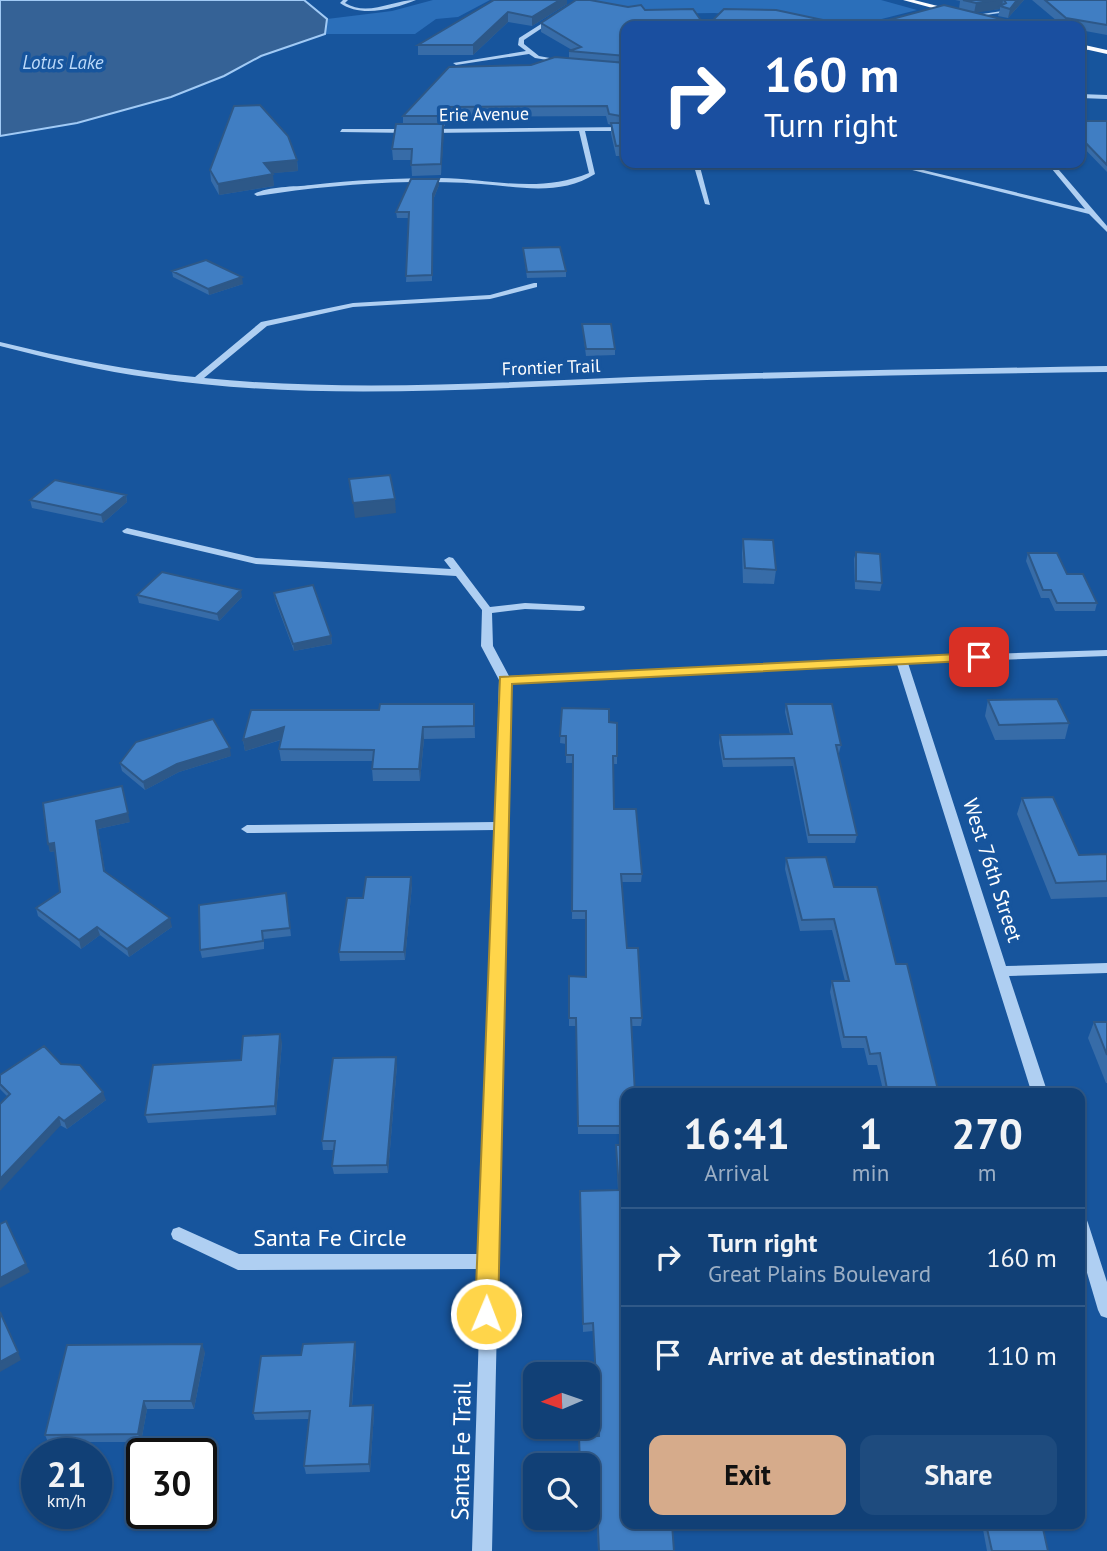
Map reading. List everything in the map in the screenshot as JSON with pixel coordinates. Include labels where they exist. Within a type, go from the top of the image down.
[{"type":"main road","points":[[906,0],[988,21]]},
{"type":"main road","points":[[971,16],[999,21]]},
{"type":"main road","points":[[1085,39],[1107,44]]},
{"type":"main road","points":[[1085,48],[1107,52]]},
{"type":"street","points":[[346,0],[342,3],[347,6],[367,9],[414,0]]},
{"type":"street","points":[[529,52],[521,45],[521,39],[582,0]]},
{"type":"street","points":[[971,16],[1000,12]]},
{"type":"street","points":[[456,63],[529,52],[568,63]]},
{"type":"street","points":[[1085,96],[1107,97]]},
{"type":"street","points":[[257,194],[312,185],[365,182],[466,181],[530,188],[568,186],[592,174],[581,129]]},
{"type":"street","name":"Erie Avenue","points":[[342,131],[621,129]]},
{"type":"street","points":[[697,168],[708,204]]},
{"type":"street","points":[[908,168],[1091,212]]},
{"type":"street","points":[[1054,168],[1107,230]]},
{"type":"street","points":[[196,381],[264,324],[353,305],[490,297],[534,285]]},
{"type":"street","name":"Frontier Trail","points":[[0,344],[95,369],[196,381],[442,386],[1107,369]]},
{"type":"street","points":[[127,530],[256,561],[459,573]]},
{"type":"street","points":[[449,560],[487,610],[487,646],[505,680],[901,660],[1107,653]]},
{"type":"street","points":[[487,610],[525,606],[580,608]]},
{"type":"street","name":"West 76th Street","points":[[901,660],[1038,1088]]},
{"type":"street","name":"Santa Fe Trail","points":[[482,1551],[505,680]]},
{"type":"street","points":[[247,829],[501,826]]},
{"type":"street","points":[[1001,971],[1107,968]]},
{"type":"street","name":"Santa Fe Circle","points":[[180,1234],[238,1262],[488,1261]]},
{"type":"street","points":[[1085,1239],[1107,1310]]},
{"type":"shaded area","points":[[433,0],[490,0],[458,17],[436,19],[415,34],[325,34],[327,19],[392,11]]},
{"type":"shaded area","points":[[594,0],[881,0],[917,10],[874,21],[822,21],[714,13],[647,14],[584,6]]},
{"type":"water","name":"Lotus Lake","points":[[0,0],[304,0],[327,19],[325,34],[261,56],[224,76],[171,97],[77,123],[0,136]]},
{"type":"building","points":[[494,0],[560,0],[532,17],[508,12],[473,45],[418,45]]},
{"type":"building","points":[[576,0],[628,7],[641,5],[645,10],[693,9],[701,21],[621,21],[621,56],[569,51],[581,47],[541,23]]},
{"type":"building","points":[[963,0],[996,0],[976,3]]},
{"type":"building","points":[[1004,0],[1017,0],[1010,9],[1000,6],[1006,3]]},
{"type":"building","points":[[1045,0],[1107,0],[1107,25],[1066,18]]},
{"type":"building","points":[[944,5],[1006,21],[885,21]]},
{"type":"building","points":[[724,9],[776,10],[828,21],[712,21]]},
{"type":"building","points":[[555,57],[621,63],[621,116],[609,114],[607,106],[445,107],[444,116],[403,116],[449,67],[531,65]]},
{"type":"building","points":[[260,105],[288,136],[297,160],[264,163],[273,174],[218,184],[210,170],[234,106]]},
{"type":"building","points":[[1085,121],[1107,121],[1107,165],[1085,142]]},
{"type":"building","points":[[611,123],[621,123],[621,146],[616,146]]},
{"type":"building","points":[[396,124],[443,124],[441,164],[411,165],[412,149],[392,149]]},
{"type":"building","points":[[411,179],[439,179],[433,194],[432,275],[406,276],[409,212],[396,212]]},
{"type":"building","points":[[560,247],[566,271],[527,272],[523,248]]},
{"type":"building","points":[[206,260],[242,277],[208,289],[172,271]]},
{"type":"building","points":[[582,324],[611,324],[615,349],[586,349]]},
{"type":"building","points":[[390,475],[395,499],[353,503],[349,479]]},
{"type":"building","points":[[55,480],[126,495],[101,515],[30,500]]},
{"type":"building","points":[[743,539],[773,540],[776,570],[745,568]]},
{"type":"building","points":[[856,552],[880,554],[882,583],[856,581]]},
{"type":"building","points":[[1028,553],[1057,553],[1067,574],[1083,574],[1097,603],[1057,603],[1051,590],[1043,590]]},
{"type":"building","points":[[162,572],[241,590],[217,614],[137,595]]},
{"type":"building","points":[[313,585],[331,636],[293,644],[274,593]]},
{"type":"building","points":[[1057,699],[1069,723],[999,725],[988,700]]},
{"type":"building","points":[[380,704],[474,704],[474,726],[423,727],[419,769],[372,769],[374,750],[279,749],[284,727],[243,740],[251,710],[379,710]]},
{"type":"building","points":[[786,704],[832,704],[841,745],[836,745],[857,835],[809,835],[794,758],[724,759],[720,735],[792,734]]},
{"type":"building","points":[[562,708],[609,709],[609,722],[617,723],[617,756],[613,756],[614,809],[636,809],[642,874],[621,874],[627,948],[638,948],[642,1018],[631,1018],[635,1088],[621,1088],[621,1126],[578,1126],[576,1018],[569,1018],[569,976],[586,977],[586,911],[572,911],[573,755],[566,755],[566,736],[560,736]]},
{"type":"building","points":[[213,719],[230,748],[177,764],[143,782],[120,763],[136,742]]},
{"type":"building","points":[[122,786],[128,813],[96,821],[104,871],[170,918],[127,949],[97,927],[79,940],[36,908],[60,892],[54,843],[48,844],[43,803]]},
{"type":"building","points":[[1053,797],[1079,855],[1107,854],[1107,881],[1056,883],[1022,798]]},
{"type":"building","points":[[826,857],[834,887],[877,887],[896,964],[907,964],[938,1088],[887,1088],[880,1053],[870,1054],[866,1037],[844,1037],[832,981],[849,981],[834,919],[802,920],[786,858]]},
{"type":"building","points":[[366,877],[411,877],[404,952],[339,952],[347,898],[363,898]]},
{"type":"building","points":[[286,893],[290,928],[262,931],[263,941],[200,950],[199,905]]},
{"type":"building","points":[[1094,1022],[1107,1022],[1107,1055]]},
{"type":"building","points":[[280,1034],[275,1106],[145,1115],[153,1065],[241,1060],[243,1036]]},
{"type":"building","points":[[44,1046],[61,1064],[80,1065],[103,1092],[64,1121],[59,1117],[0,1179],[0,1104],[10,1094],[0,1084],[0,1075]]},
{"type":"building","points":[[396,1057],[387,1165],[332,1166],[335,1141],[322,1141],[333,1058]]},
{"type":"building","points":[[616,1145],[621,1145],[621,1529],[672,1529],[674,1551],[599,1551],[600,1453],[580,1453],[579,1439],[600,1439],[600,1362],[595,1362],[593,1323],[583,1324],[580,1191],[619,1190]]},
{"type":"building","points":[[6,1221],[26,1264],[0,1278],[0,1224]]},
{"type":"building","points":[[0,1312],[18,1352],[0,1362]]},
{"type":"building","points":[[355,1342],[350,1406],[373,1405],[369,1464],[304,1466],[310,1411],[253,1413],[261,1356],[301,1355],[303,1344]]},
{"type":"building","points":[[202,1344],[191,1401],[144,1401],[138,1434],[45,1435],[67,1345]]},
{"type":"building","points":[[987,1529],[1043,1529],[1048,1551],[992,1551]]},
{"type":"route","points":[[486,1314],[505,680],[979,657]]}]
